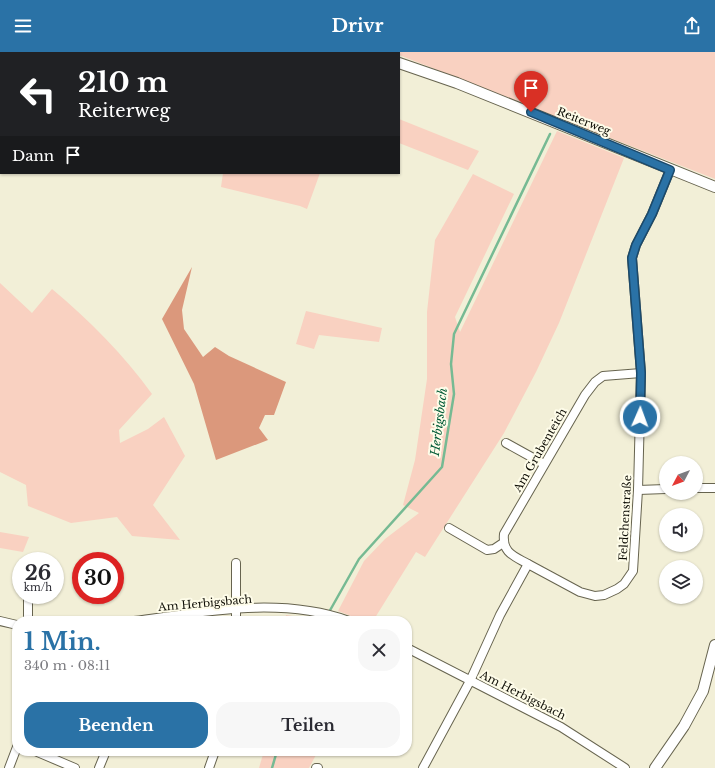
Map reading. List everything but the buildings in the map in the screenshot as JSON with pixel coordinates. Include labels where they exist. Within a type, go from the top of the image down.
[{"type":"street","name":"Reiterweg","points":[[400,63],[502,100],[670,170],[715,187]]},
{"type":"street","name":"Feldchenstraße","points":[[528,564],[580,592],[595,596],[604,595],[617,589],[624,584],[632,571],[638,490],[641,373],[632,258],[636,245],[652,214],[670,170]]},
{"type":"street","name":"Am Grubenteich","points":[[503,543],[506,530],[544,464],[595,382],[603,376],[641,373]]},
{"type":"street","points":[[506,443],[544,464]]},
{"type":"street","points":[[703,488],[715,488]]},
{"type":"street","points":[[638,490],[659,489]]},
{"type":"street","points":[[423,768],[470,681],[500,615],[528,564],[505,549],[503,543],[487,550],[449,528]]},
{"type":"street","points":[[236,563],[236,616]]},
{"type":"street","points":[[28,604],[28,616]]},
{"type":"street","name":"Am Herbigsbach","points":[[173,616],[236,608],[294,608],[334,616]]},
{"type":"street","points":[[0,621],[12,624]]},
{"type":"street","points":[[655,768],[684,726],[703,691],[715,645]]},
{"type":"street","name":"Am Herbigsbach","points":[[412,651],[561,727],[625,768]]},
{"type":"street","points":[[9,768],[14,756]]},
{"type":"street","points":[[47,756],[75,768]]},
{"type":"street","points":[[99,768],[104,756]]},
{"type":"street","points":[[209,768],[213,756]]},
{"type":"shaded area","points":[[400,52],[715,52],[715,179],[400,55]]},
{"type":"shaded area","points":[[400,119],[479,151],[468,170],[400,143]]},
{"type":"shaded area","points":[[557,131],[624,158],[559,323],[536,372],[504,433],[425,557],[416,552],[376,616],[351,616],[338,611],[364,561],[385,539],[419,513],[403,505],[415,460],[427,379],[427,312],[435,240],[473,174],[514,194],[455,317],[460,332]]},
{"type":"shaded area","points":[[223,174],[320,174],[307,209],[221,187]]},
{"type":"shaded area","points":[[192,267],[182,310],[184,329],[203,357],[215,347],[229,356],[286,382],[274,415],[265,415],[259,428],[268,440],[216,460],[194,384],[162,319]]},
{"type":"shaded area","points":[[0,283],[32,313],[52,289],[105,338],[152,394],[119,430],[120,443],[148,429],[164,417],[185,456],[153,505],[180,540],[132,536],[117,517],[71,523],[28,506],[26,485],[0,472]]},
{"type":"shaded area","points":[[306,311],[382,328],[379,342],[319,335],[314,349],[296,344]]},
{"type":"shaded area","points":[[0,532],[29,537],[23,552],[0,548]]},
{"type":"shaded area","points":[[263,756],[315,756],[309,768],[259,768]]},
{"type":"waterway","name":"Herbigsbach","points":[[327,616],[359,559],[442,467],[454,394],[451,364],[454,334],[550,134]]},
{"type":"waterway","name":"Herbigsbach","points":[[272,768],[276,756]]},
{"type":"route","points":[[531,112],[670,170],[652,214],[636,245],[632,258],[641,373],[640,417]]}]
